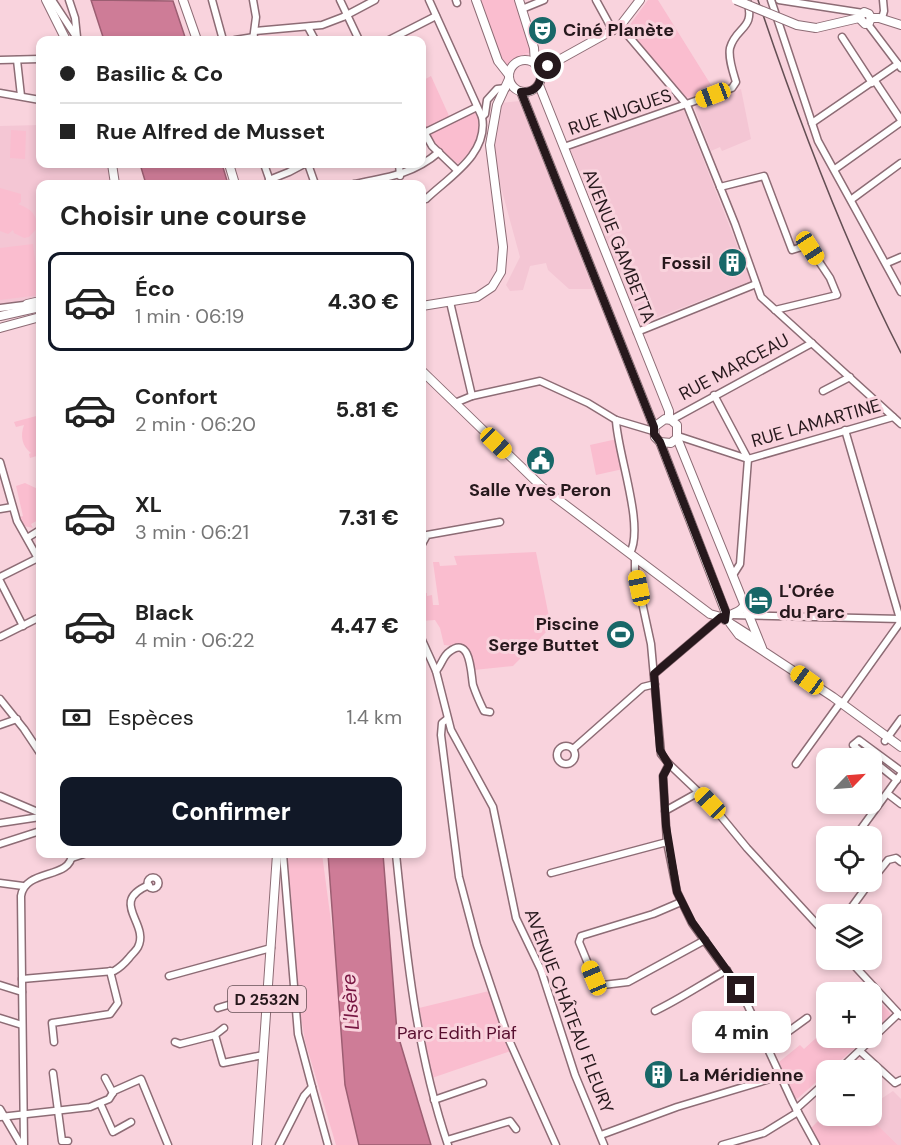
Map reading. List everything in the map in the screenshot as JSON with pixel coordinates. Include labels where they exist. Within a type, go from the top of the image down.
[{"type":"main road","points":[[46,0],[64,36]]},
{"type":"main road","points":[[476,0],[498,61],[518,90]]},
{"type":"main road","points":[[502,90],[531,91],[539,85],[534,48],[519,0]]},
{"type":"main road","points":[[538,69],[613,32],[640,0]]},
{"type":"main road","points":[[736,0],[797,25],[816,28],[869,14],[869,20],[882,18],[901,25]]},
{"type":"main road","points":[[182,2],[195,36]]},
{"type":"main road","points":[[426,305],[468,300],[489,290],[498,279],[503,264],[490,145],[497,105],[512,67],[527,60],[538,69]]},
{"type":"main road","name":"AVENUE GAMBETTA","points":[[539,85],[669,411],[670,420],[677,425],[677,437],[761,645]]},
{"type":"main road","name":"AVENUE GAMBETTA","points":[[518,90],[660,442],[727,618]]},
{"type":"main road","points":[[1,313],[36,302]]},
{"type":"main road","points":[[1,313],[36,307]]},
{"type":"main road","points":[[0,328],[36,320]]},
{"type":"main road","points":[[426,375],[543,488],[678,588],[727,618],[886,739],[901,753]]},
{"type":"main road","points":[[654,429],[660,420],[670,420]]},
{"type":"main road","points":[[660,442],[667,444],[677,437]]},
{"type":"main road","points":[[727,618],[740,612],[745,603]]},
{"type":"main road","points":[[886,739],[901,747]]},
{"type":"main road","name":"D 2532N","points":[[257,1145],[277,858]]},
{"type":"street","points":[[52,0],[75,36]]},
{"type":"street","points":[[69,0],[77,36]]},
{"type":"street","points":[[212,0],[222,36]]},
{"type":"street","points":[[253,0],[255,5],[254,36],[334,21],[375,0]]},
{"type":"street","points":[[340,0],[357,36]]},
{"type":"street","points":[[426,199],[478,150],[484,129],[482,117],[429,0]]},
{"type":"street","points":[[522,9],[544,0]]},
{"type":"street","points":[[596,0],[613,32]]},
{"type":"street","name":"RUE NUGUES","points":[[564,147],[732,88],[735,82],[731,45],[749,20],[750,11],[747,0]]},
{"type":"street","points":[[771,0],[818,141],[852,199],[901,292]]},
{"type":"street","points":[[779,0],[834,4],[861,15]]},
{"type":"street","points":[[882,18],[883,0]]},
{"type":"street","points":[[397,36],[436,16]]},
{"type":"street","points":[[812,123],[900,66],[869,20]]},
{"type":"street","points":[[620,26],[687,105],[761,297],[901,424]]},
{"type":"street","points":[[308,27],[313,36]]},
{"type":"street","points":[[835,169],[901,121],[842,37]]},
{"type":"street","points":[[0,60],[36,59]]},
{"type":"street","points":[[17,60],[21,96]]},
{"type":"street","points":[[482,117],[485,114],[487,100],[502,90]]},
{"type":"street","points":[[0,93],[36,99]]},
{"type":"street","points":[[426,129],[477,107]]},
{"type":"street","points":[[426,136],[458,170]]},
{"type":"street","points":[[426,163],[439,152]]},
{"type":"street","points":[[852,199],[901,164]]},
{"type":"street","points":[[274,180],[298,168]]},
{"type":"street","points":[[399,168],[400,176]]},
{"type":"street","points":[[377,180],[400,176],[416,168]]},
{"type":"street","points":[[720,187],[764,176],[792,250],[805,246],[810,248],[830,278],[837,295],[775,310]]},
{"type":"street","points":[[887,263],[901,257]]},
{"type":"street","points":[[637,332],[756,284]]},
{"type":"street","points":[[450,302],[472,396]]},
{"type":"street","name":"RUE MARCEAU","points":[[670,420],[812,343]]},
{"type":"street","points":[[823,391],[850,377]]},
{"type":"street","points":[[455,403],[472,396],[540,381],[588,403],[616,420],[654,429]]},
{"type":"street","points":[[714,395],[748,459],[740,564],[733,574]]},
{"type":"street","name":"RUE LAMARTINE","points":[[677,437],[748,459],[893,417]]},
{"type":"street","points":[[616,420],[631,495],[633,555],[651,645],[660,750],[669,765],[699,792],[816,923]]},
{"type":"street","points":[[796,764],[899,624],[900,619],[845,430]]},
{"type":"street","points":[[0,462],[17,521],[36,554]]},
{"type":"street","points":[[0,509],[12,507]]},
{"type":"street","points":[[426,537],[500,522]]},
{"type":"street","points":[[27,538],[36,532]]},
{"type":"street","points":[[23,626],[0,579],[36,561]]},
{"type":"street","points":[[654,674],[727,618],[749,615],[900,619]]},
{"type":"street","points":[[0,637],[36,619]]},
{"type":"street","points":[[436,671],[448,652],[457,648],[465,651],[470,660],[476,693],[484,711],[490,712]]},
{"type":"street","points":[[426,649],[436,671],[447,719],[442,723],[441,735],[459,877],[477,945],[508,1040],[556,1145]]},
{"type":"street","points":[[573,749],[643,687],[655,684]]},
{"type":"street","points":[[0,699],[36,740]]},
{"type":"street","points":[[0,725],[17,719]]},
{"type":"street","name":"AVENUE CHÂTEAU FLEURY","points":[[447,719],[493,807],[516,918],[541,970],[576,1075],[602,1135],[604,1145]]},
{"type":"street","points":[[886,739],[901,719]]},
{"type":"street","points":[[857,748],[853,745],[859,740],[868,748]]},
{"type":"street","points":[[882,760],[900,775]]},
{"type":"street","points":[[669,765],[663,776],[667,842],[675,888],[705,940],[741,990],[780,1076],[816,1145]]},
{"type":"street","points":[[882,765],[900,775]]},
{"type":"street","points":[[863,826],[900,775]]},
{"type":"street","points":[[665,811],[699,792]]},
{"type":"street","points":[[888,794],[901,804]]},
{"type":"street","points":[[0,796],[36,813]]},
{"type":"street","points":[[0,824],[36,816]]},
{"type":"street","points":[[0,844],[36,832]]},
{"type":"street","points":[[550,873],[667,842]]},
{"type":"street","points":[[0,883],[23,886],[36,877],[66,867],[71,858]]},
{"type":"street","points":[[283,858],[298,1034],[328,1145]]},
{"type":"street","points":[[396,858],[415,1012],[434,1100],[448,1143],[510,1121],[516,1129]]},
{"type":"street","points":[[882,868],[888,860],[896,858],[901,862]]},
{"type":"street","points":[[22,979],[110,971],[121,967],[139,946],[139,937],[130,904],[131,897],[138,890],[149,885]]},
{"type":"street","points":[[22,1145],[21,896],[23,886]]},
{"type":"street","points":[[681,902],[653,914],[581,936],[579,942],[594,978],[603,985],[628,982],[705,940]]},
{"type":"street","points":[[169,976],[271,948]]},
{"type":"street","points":[[655,1011],[682,998],[689,990],[727,970]]},
{"type":"street","points":[[850,1060],[900,1015],[858,970]]},
{"type":"street","points":[[54,1042],[52,1023],[110,1014],[118,1003],[110,971]]},
{"type":"street","points":[[0,985],[22,992]]},
{"type":"street","points":[[218,1008],[268,993]]},
{"type":"street","points":[[0,1018],[22,1025]]},
{"type":"street","points":[[767,1047],[807,1018]]},
{"type":"street","points":[[175,1042],[180,1044],[215,1035],[224,1028]]},
{"type":"street","points":[[215,1035],[223,1064],[263,1055]]},
{"type":"street","points":[[860,1051],[895,1083],[901,1080]]},
{"type":"street","points":[[53,1073],[56,1110],[62,1141],[68,1141]]},
{"type":"street","points":[[602,1135],[677,1107],[780,1076]]},
{"type":"street","points":[[105,1078],[113,1093]]},
{"type":"street","points":[[2,1117],[90,1107],[109,1099],[113,1093],[141,1079],[168,1145]]},
{"type":"street","points":[[434,1100],[483,1083]]},
{"type":"street","points":[[280,1145],[304,1096],[312,1087]]},
{"type":"street","points":[[722,1145],[764,1133],[797,1110],[816,1092]]},
{"type":"street","points":[[100,1103],[113,1132],[131,1122]]},
{"type":"street","points":[[0,1109],[2,1117],[22,1145]]},
{"type":"shaded area","points":[[741,89],[751,139],[722,151],[720,147],[711,151],[695,109],[697,104]]},
{"type":"shaded area","points":[[519,101],[593,289],[569,289],[548,270],[546,263],[530,266],[523,290],[510,291],[506,285],[520,257],[493,158],[501,103]]},
{"type":"shaded area","points":[[683,108],[751,281],[640,324],[595,212],[606,208],[604,200],[594,203],[591,191],[588,192],[570,149]]},
{"type":"shaded area","points":[[36,125],[36,168],[108,168],[109,180],[36,180],[36,298],[0,305],[0,126]]},
{"type":"shaded area","points":[[893,1091],[901,1099],[901,1145],[898,1145],[878,1126],[882,1126],[882,1098]]},
{"type":"green space","points":[[478,0],[517,0],[533,54],[524,53],[533,56],[532,59],[523,58],[524,54],[507,70],[498,58]]},
{"type":"green space","points":[[648,0],[658,0],[711,85],[707,86],[708,92],[690,98],[686,97],[630,32],[629,26]]},
{"type":"green space","points":[[431,76],[450,118],[426,128],[426,79]]},
{"type":"green space","points":[[475,110],[480,127],[479,134],[470,152],[458,164],[436,146],[429,132]]},
{"type":"green space","points":[[11,130],[26,131],[25,159],[10,158]]},
{"type":"green space","points":[[0,188],[21,194],[21,202],[18,204],[34,215],[36,229],[29,237],[24,238],[14,233],[13,230],[8,234],[0,231]]},
{"type":"green space","points":[[33,244],[36,296],[0,300],[0,248]]},
{"type":"green space","points":[[36,416],[36,456],[30,458],[31,453],[23,440],[24,425],[16,427],[14,422]]},
{"type":"green space","points":[[617,439],[623,469],[596,475],[590,445]]},
{"type":"green space","points":[[25,483],[36,488],[36,521],[31,524],[33,528],[24,526],[20,517],[23,516],[16,486]]},
{"type":"green space","points":[[536,552],[551,627],[513,666],[474,670],[468,652],[462,647],[444,645],[440,628],[435,620],[426,621],[426,593],[427,596],[432,595],[433,605],[439,605],[433,562],[439,562],[440,566],[457,565],[454,556]]},
{"type":"green space","points":[[287,858],[323,858],[361,1145],[336,1145],[305,1041],[300,1011]]},
{"type":"green space","name":"Parc Edith Piaf","points":[[489,991],[511,1051],[429,1079],[420,1032],[424,1031],[419,1008]]},
{"type":"green space","points":[[882,1004],[891,1014],[882,1023]]},
{"type":"green space","points":[[816,1038],[816,1048],[855,1048],[841,1060],[816,1060],[816,1082],[797,1099],[794,1097],[779,1062],[800,1045],[804,1049]]},
{"type":"green space","points":[[816,1123],[816,1126],[878,1126],[898,1145],[820,1145],[811,1128]]},
{"type":"water","points":[[91,0],[173,1],[185,36],[103,36]]},
{"type":"water","points":[[141,168],[223,168],[227,180],[145,180]]},
{"type":"water","name":"L'Isère","points":[[328,858],[383,858],[397,1032],[431,1145],[359,1145],[345,1085]]},
{"type":"railway","points":[[758,0],[823,180],[860,268],[901,353]]},
{"type":"place","name":"Ciné Planète","points":[[542,30]]},
{"type":"place","name":"Fossil","points":[[732,263]]},
{"type":"place","name":"Salle Yves Peron","points":[[540,461]]},
{"type":"place","name":"L'Orée du Parc","points":[[758,601]]},
{"type":"place","name":"Piscine Serge Buttet","points":[[620,634]]},
{"type":"place","name":"La Méridienne","points":[[658,1075]]},
{"type":"route","points":[[548,66],[539,68],[541,79],[537,88],[521,92],[727,616],[725,620],[721,617],[654,674],[660,750],[669,765],[663,776],[667,842],[675,888],[692,922],[741,990]]}]
